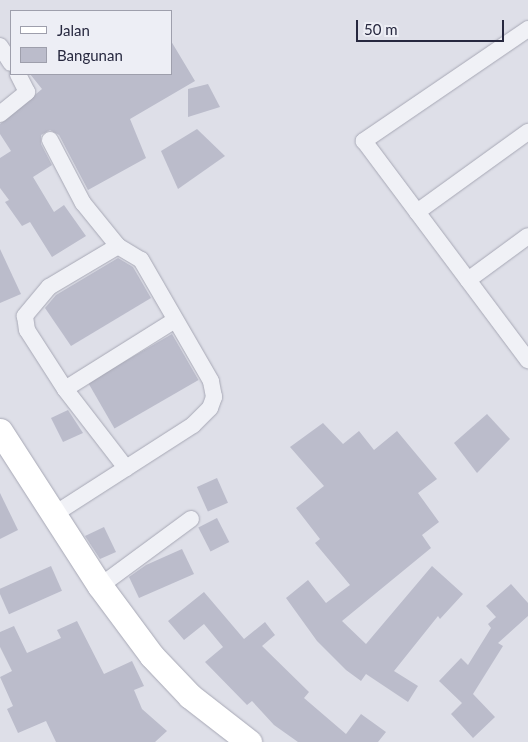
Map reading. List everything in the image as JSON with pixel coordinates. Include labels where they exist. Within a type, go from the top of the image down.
[{"type":"main road","points":[[0,431],[52,515],[100,586],[152,656],[190,696],[250,742]]},
{"type":"street","points":[[528,29],[364,141],[528,360]]},
{"type":"street","points":[[0,46],[10,61]]},
{"type":"street","points":[[0,114],[27,92],[18,75]]},
{"type":"street","points":[[417,212],[528,132]]},
{"type":"street","points":[[50,140],[83,203],[118,246],[141,260],[211,381],[214,397],[210,408],[193,425],[52,515]]},
{"type":"street","points":[[468,280],[528,236]]},
{"type":"street","points":[[118,246],[49,287],[25,316],[27,330],[65,388],[126,468]]},
{"type":"street","points":[[65,388],[175,320]]},
{"type":"street","points":[[100,586],[191,519]]},
{"type":"building","points":[[172,43],[195,81],[130,119],[146,158],[88,190],[59,135],[50,130],[41,135],[41,144],[52,165],[33,177],[54,212],[64,205],[86,236],[52,257],[30,222],[22,226],[5,202],[9,200],[0,188],[0,158],[11,151],[0,134],[0,124],[42,89],[31,75],[172,75]]},
{"type":"building","points":[[208,84],[220,107],[188,117],[188,89]]},
{"type":"building","points":[[197,129],[225,156],[178,189],[161,151]]},
{"type":"building","points":[[0,249],[21,294],[0,303]]},
{"type":"building","points":[[118,258],[133,267],[151,298],[71,346],[45,308],[56,295]]},
{"type":"building","points":[[172,334],[199,380],[114,428],[88,382]]},
{"type":"building","points":[[68,410],[83,433],[63,442],[51,418]]},
{"type":"building","points":[[487,414],[510,439],[477,473],[454,443]]},
{"type":"building","points":[[323,423],[343,444],[359,431],[374,450],[397,431],[437,479],[418,493],[439,522],[422,535],[431,548],[342,621],[366,644],[432,566],[463,594],[440,619],[438,616],[394,671],[418,686],[408,702],[366,674],[361,681],[346,670],[317,641],[286,598],[308,580],[326,603],[350,585],[315,543],[320,539],[296,508],[324,486],[290,447]]},
{"type":"building","points":[[217,478],[228,503],[208,512],[197,487]]},
{"type":"building","points":[[0,493],[18,530],[0,539]]},
{"type":"building","points":[[217,518],[229,542],[211,552],[198,528]]},
{"type":"building","points":[[104,527],[116,552],[100,559],[85,536]]},
{"type":"building","points":[[182,549],[194,574],[139,598],[129,577],[146,565]]},
{"type":"building","points":[[51,566],[62,591],[9,614],[0,594],[0,589]]},
{"type":"building","points":[[511,584],[528,603],[528,616],[498,643],[503,646],[473,694],[495,717],[473,738],[451,714],[462,703],[439,681],[461,658],[468,665],[491,628],[488,624],[496,617],[486,606]]},
{"type":"building","points":[[204,592],[244,639],[265,622],[275,635],[262,646],[309,692],[304,698],[346,734],[361,714],[386,732],[378,742],[298,742],[274,725],[252,701],[247,705],[205,662],[223,647],[204,624],[184,640],[168,621]]},
{"type":"building","points":[[77,621],[104,674],[132,661],[144,686],[134,690],[142,709],[167,731],[155,742],[56,742],[46,721],[18,733],[7,709],[13,706],[0,677],[12,671],[0,647],[0,632],[14,626],[27,653],[61,638],[57,630]]}]
